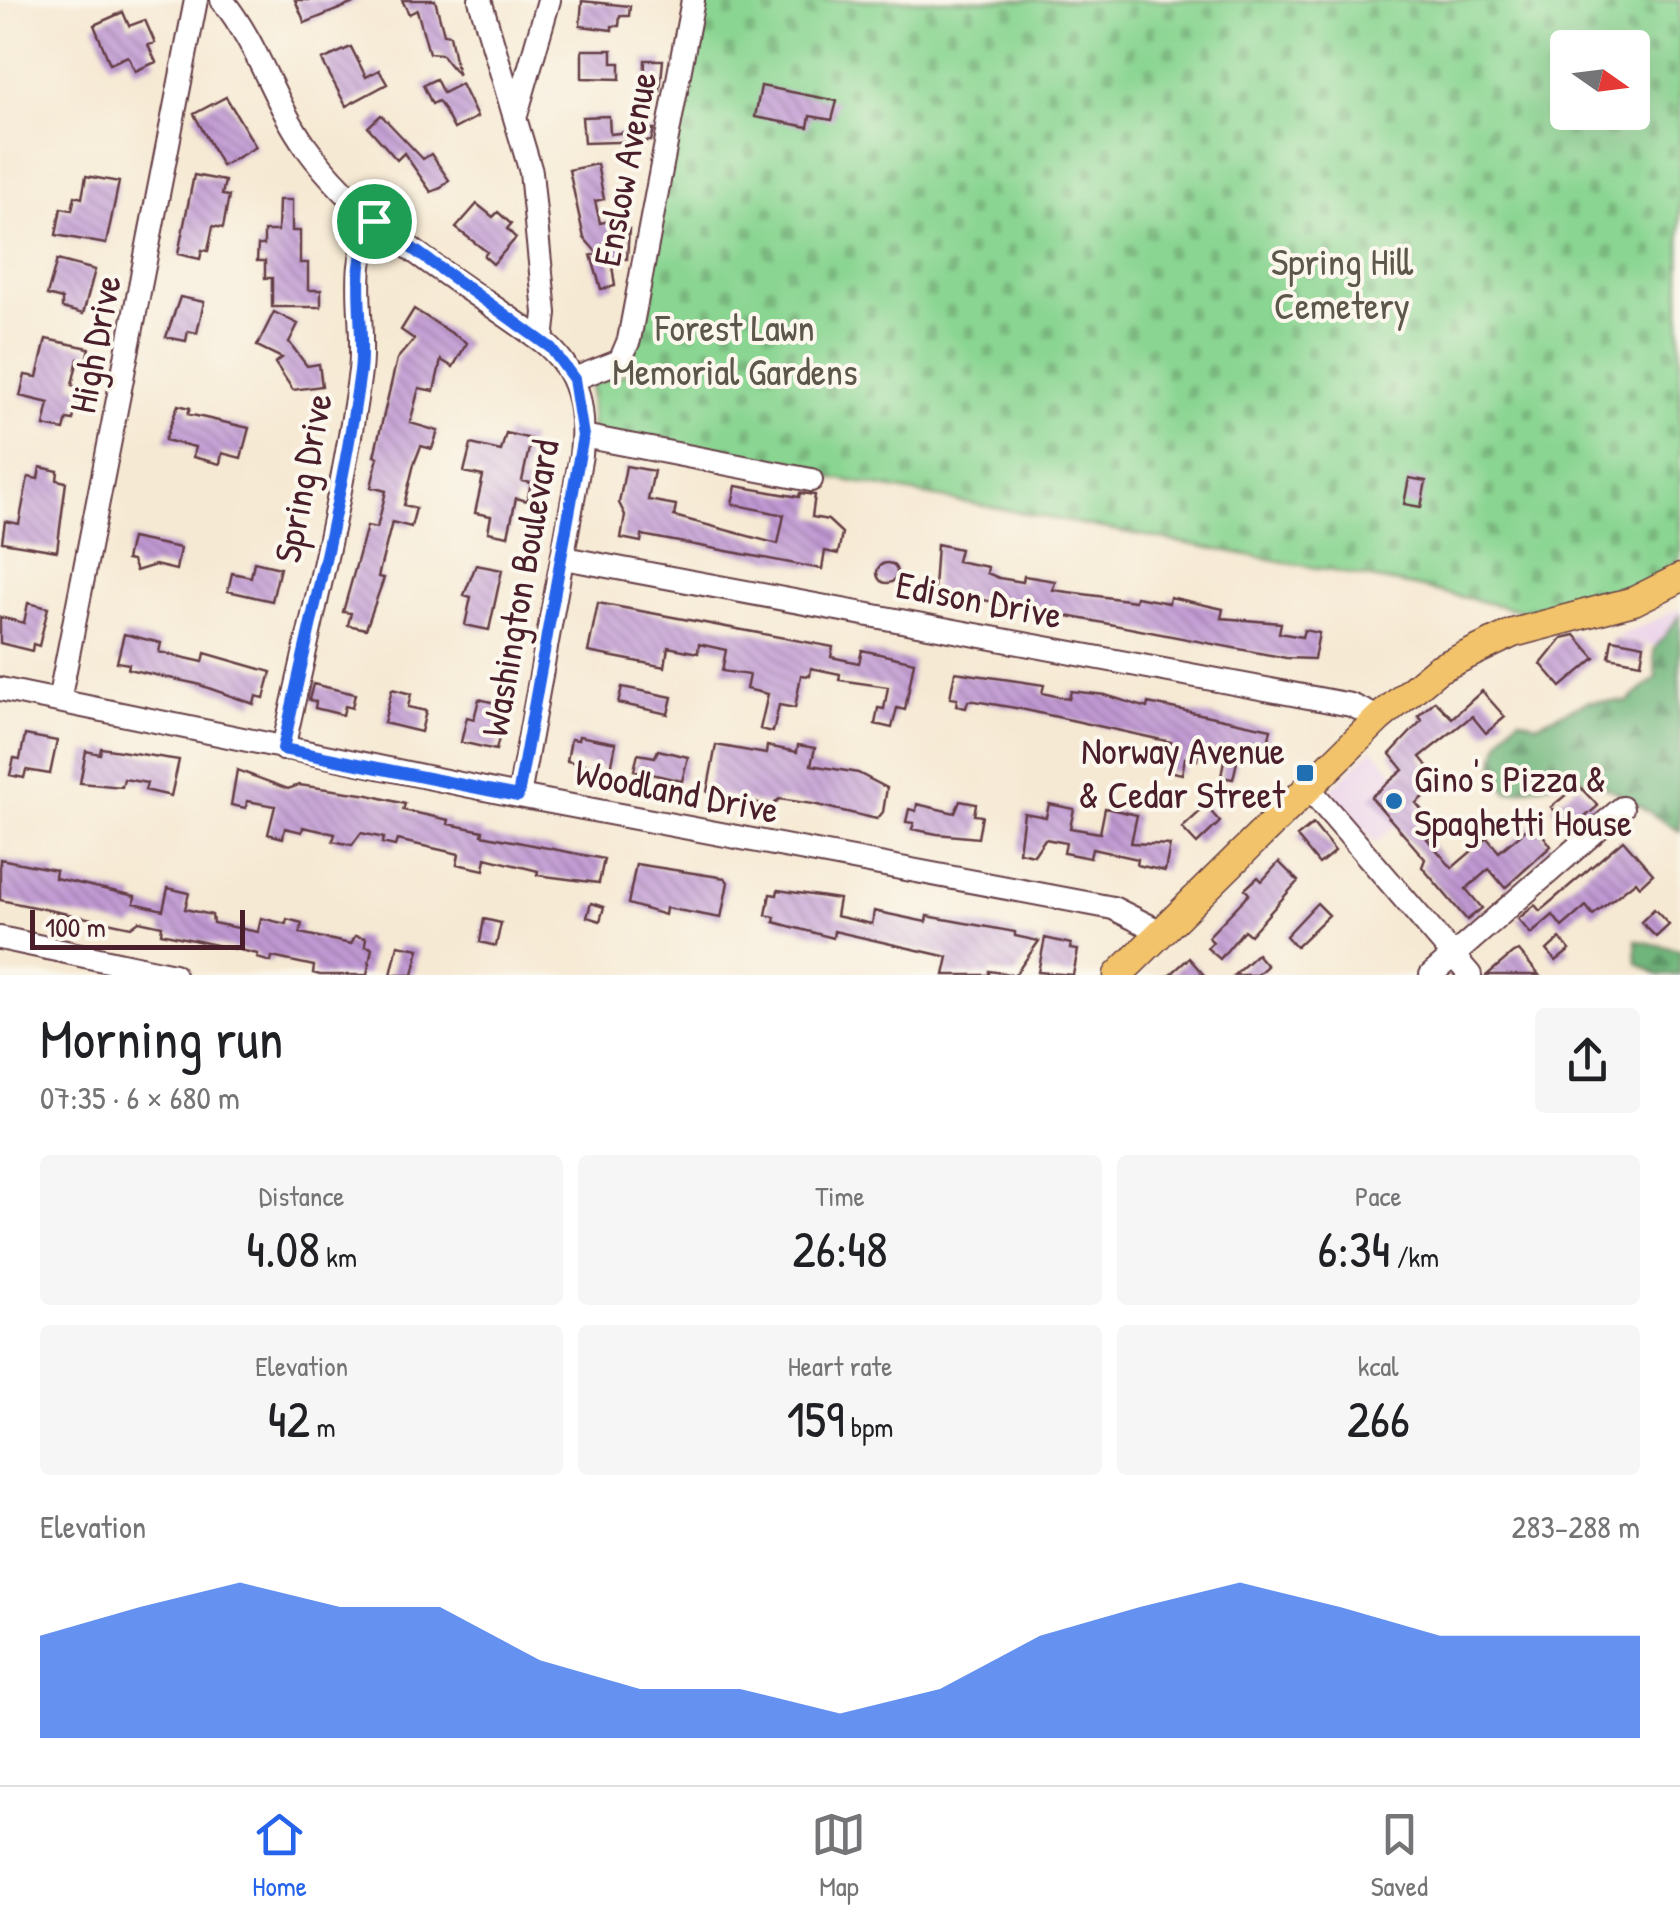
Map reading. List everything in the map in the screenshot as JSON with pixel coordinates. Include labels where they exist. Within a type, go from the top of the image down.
[{"type":"main road","points":[[1118,975],[1379,718],[1438,669],[1490,642],[1634,602],[1680,578]]},
{"type":"street","name":"High Drive","points":[[58,701],[196,0]]},
{"type":"street","points":[[480,0],[534,190],[545,314],[542,341]]},
{"type":"street","points":[[516,118],[549,0]]},
{"type":"street","name":"Enslow Avenue","points":[[574,379],[620,360],[628,340],[694,0]]},
{"type":"street","points":[[233,5],[299,137],[336,184],[374,221],[542,341],[560,357],[574,379]]},
{"type":"street","name":"Spring Drive","points":[[283,749],[353,408],[362,342],[359,262],[362,242],[374,221]]},
{"type":"street","name":"Washington Boulevard","points":[[518,796],[583,436],[574,379]]},
{"type":"street","points":[[583,436],[811,480]]},
{"type":"street","name":"Edison Drive","points":[[564,558],[1351,706],[1379,718]]},
{"type":"street","name":"Woodland Drive","points":[[0,689],[518,796],[1113,908],[1161,932]]},
{"type":"street","points":[[1308,787],[1470,975]]},
{"type":"street","points":[[1431,975],[1622,808]]},
{"type":"street","points":[[0,938],[174,975]]},
{"type":"shaded area","points":[[1680,608],[1680,651],[1615,638],[1660,618]]},
{"type":"shaded area","points":[[1373,748],[1421,804],[1375,843],[1330,790]]},
{"type":"green space","name":"Spring Hill Cemetery","points":[[701,0],[1680,0],[1680,558],[1649,581],[1622,592],[1528,612],[1414,586],[592,433],[590,384],[626,374]]},
{"type":"green space","points":[[1680,615],[1680,831],[1618,793],[1579,779],[1507,792],[1494,773],[1500,742],[1507,730],[1519,718],[1536,724],[1589,701],[1627,702],[1656,678],[1654,650]]},
{"type":"green space","points":[[1636,940],[1680,950],[1680,975],[1659,975],[1637,963]]},
{"type":"building","points":[[295,0],[361,0],[305,23]]},
{"type":"building","points":[[402,0],[435,0],[444,34],[450,35],[458,75],[441,54],[429,53],[417,10],[409,14]]},
{"type":"building","points":[[582,1],[630,6],[629,16],[620,16],[619,26],[612,26],[612,30],[580,26]]},
{"type":"building","points":[[123,12],[129,26],[145,20],[155,43],[148,45],[156,62],[135,71],[128,56],[110,64],[94,25]]},
{"type":"building","points":[[351,47],[366,77],[379,70],[387,84],[346,106],[322,60]]},
{"type":"building","points":[[582,50],[612,50],[612,63],[620,63],[620,79],[582,78]]},
{"type":"building","points":[[645,60],[663,60],[660,91],[644,91]]},
{"type":"building","points":[[436,79],[443,93],[461,84],[477,117],[454,129],[438,101],[432,104],[423,85]]},
{"type":"building","points":[[761,86],[837,101],[832,120],[810,116],[808,127],[755,117]]},
{"type":"building","points":[[226,97],[256,147],[222,166],[194,114]]},
{"type":"building","points":[[381,115],[423,159],[431,154],[449,180],[441,188],[431,192],[404,153],[397,160],[368,127]]},
{"type":"building","points":[[609,116],[610,134],[654,129],[651,141],[584,143],[582,117]]},
{"type":"building","points":[[597,164],[604,199],[595,201],[600,223],[610,221],[612,227],[629,229],[627,259],[611,258],[615,286],[601,289],[591,255],[598,254],[584,238],[569,170]]},
{"type":"building","points":[[194,175],[225,181],[222,195],[229,196],[223,228],[213,226],[208,251],[202,250],[200,259],[178,254]]},
{"type":"building","points":[[86,176],[119,182],[106,244],[56,235],[61,208],[72,210],[75,196],[82,198]]},
{"type":"building","points":[[279,200],[292,200],[292,231],[300,231],[300,263],[308,263],[308,290],[321,290],[321,307],[272,307],[272,278],[265,278],[265,261],[257,261],[258,245],[264,245],[264,231],[278,231]]},
{"type":"building","points":[[477,204],[493,217],[498,212],[511,224],[507,229],[516,238],[493,264],[484,256],[487,252],[456,228]]},
{"type":"building","points":[[57,260],[95,270],[83,314],[62,308],[62,299],[47,295]]},
{"type":"building","points":[[180,297],[204,302],[197,333],[188,331],[186,341],[166,337]]},
{"type":"building","points":[[414,309],[467,343],[453,367],[441,360],[434,391],[419,388],[410,423],[438,431],[432,449],[421,446],[414,464],[404,505],[416,508],[411,527],[392,522],[378,577],[384,578],[366,629],[348,625],[351,613],[343,612],[367,526],[377,528],[386,491],[371,487],[378,457],[374,456],[397,359],[414,339],[401,330]]},
{"type":"building","points":[[274,312],[298,324],[289,342],[307,366],[319,364],[322,386],[293,390],[275,363],[282,358],[257,346]]},
{"type":"building","points":[[46,339],[89,348],[86,361],[78,359],[72,385],[81,387],[73,420],[67,419],[64,430],[44,426],[49,403],[20,396],[25,375],[37,377]]},
{"type":"building","points":[[178,405],[190,408],[188,414],[249,428],[241,458],[222,453],[220,464],[193,457],[195,447],[165,440]]},
{"type":"building","points":[[506,433],[531,439],[522,481],[531,483],[527,501],[516,498],[508,536],[488,532],[491,516],[475,513],[483,476],[464,472],[471,444],[501,451]]},
{"type":"building","points":[[626,466],[654,471],[648,500],[676,505],[674,516],[778,544],[784,515],[732,504],[736,486],[799,497],[800,493],[815,495],[812,517],[828,520],[842,533],[838,554],[825,551],[822,569],[642,535],[641,542],[621,538],[625,515],[619,503]]},
{"type":"building","points":[[40,467],[58,471],[57,480],[66,482],[57,551],[2,542],[5,521],[19,524],[28,477],[38,479]]},
{"type":"building","points":[[1409,478],[1426,481],[1421,507],[1404,504]]},
{"type":"building","points":[[131,538],[180,548],[176,570],[155,565],[136,571],[132,561],[126,560]]},
{"type":"building","points":[[937,544],[960,549],[957,561],[988,567],[987,573],[999,578],[1023,582],[1024,576],[1055,581],[1053,590],[1135,601],[1136,597],[1169,603],[1170,597],[1223,609],[1221,618],[1281,623],[1279,633],[1302,637],[1304,630],[1319,633],[1314,659],[1286,658],[942,592],[934,589]]},
{"type":"building","points":[[254,562],[280,568],[272,601],[228,591],[232,573],[251,577]]},
{"type":"building","points":[[883,563],[891,563],[897,573],[891,583],[883,583],[877,577],[877,569]]},
{"type":"building","points":[[476,565],[502,570],[489,630],[465,625],[471,597],[464,595]]},
{"type":"building","points":[[28,603],[48,608],[39,646],[33,644],[32,651],[0,643],[0,617],[24,623]]},
{"type":"building","points":[[598,603],[833,647],[831,657],[859,663],[862,650],[914,662],[905,710],[897,708],[892,728],[875,724],[878,708],[884,709],[888,687],[839,680],[840,674],[811,668],[810,676],[801,675],[795,708],[779,705],[773,732],[760,729],[768,694],[746,689],[749,675],[722,671],[726,650],[699,644],[698,653],[668,647],[665,667],[588,652]]},
{"type":"building","points":[[124,634],[161,643],[159,652],[203,662],[205,653],[271,672],[264,698],[256,696],[254,704],[197,684],[128,669],[129,664],[117,662]]},
{"type":"building","points":[[1575,635],[1595,658],[1561,687],[1541,664],[1562,638]]},
{"type":"building","points":[[1612,639],[1644,645],[1641,663],[1609,657]]},
{"type":"building","points":[[955,672],[1044,685],[1042,693],[1069,699],[1071,691],[1105,695],[1147,708],[1148,703],[1271,729],[1265,759],[1239,753],[1233,779],[1221,777],[1224,760],[1198,754],[1197,760],[1185,758],[1182,774],[1164,770],[1171,742],[975,701],[968,701],[966,708],[956,706],[957,699],[950,698]]},
{"type":"building","points":[[313,684],[355,694],[352,708],[345,706],[343,715],[315,708],[316,702],[309,700]]},
{"type":"building","points":[[622,687],[672,697],[668,714],[618,703]]},
{"type":"building","points":[[392,689],[411,694],[408,707],[426,711],[421,732],[384,723]]},
{"type":"building","points":[[1482,691],[1505,717],[1486,733],[1472,716],[1420,757],[1440,782],[1416,803],[1438,830],[1427,839],[1452,868],[1487,838],[1499,852],[1534,823],[1551,846],[1505,888],[1489,869],[1466,889],[1482,908],[1467,920],[1422,867],[1425,859],[1371,797],[1403,770],[1390,754],[1422,720],[1418,716],[1435,701],[1452,718]]},
{"type":"building","points":[[479,699],[507,706],[496,750],[461,742],[467,717],[474,719]]},
{"type":"building","points":[[25,735],[57,741],[50,774],[26,770],[24,778],[10,775],[14,758],[20,759]]},
{"type":"building","points":[[579,736],[616,743],[611,769],[567,761],[571,739],[578,740]]},
{"type":"building","points":[[716,745],[766,754],[767,746],[797,752],[798,745],[815,748],[811,765],[858,773],[887,788],[883,812],[877,819],[813,804],[779,799],[772,806],[707,792]]},
{"type":"building","points":[[101,748],[179,760],[171,796],[145,790],[147,783],[124,779],[122,787],[80,783],[86,751],[100,754]]},
{"type":"building","points":[[658,750],[688,757],[682,781],[634,770],[638,754],[655,757]]},
{"type":"building","points":[[237,770],[288,789],[299,785],[369,795],[405,804],[403,810],[483,831],[482,835],[604,859],[599,883],[537,875],[538,871],[486,858],[484,870],[457,864],[459,854],[397,840],[395,846],[382,843],[384,838],[361,833],[352,845],[333,841],[335,834],[303,827],[302,832],[285,828],[283,838],[268,834],[275,806],[247,801],[246,808],[231,805]]},
{"type":"building","points":[[1578,785],[1598,806],[1572,828],[1551,807]]},
{"type":"building","points":[[960,801],[976,804],[974,815],[982,816],[978,838],[912,829],[914,823],[906,822],[909,809],[916,811],[917,804],[955,813]]},
{"type":"building","points":[[1049,804],[1074,809],[1070,828],[1100,833],[1105,808],[1137,815],[1131,843],[1170,845],[1165,871],[1137,865],[1138,859],[1092,849],[1090,858],[1064,853],[1066,843],[1045,839],[1034,855],[1019,852],[1024,813],[1046,817]]},
{"type":"building","points":[[1206,806],[1220,822],[1197,844],[1182,828]]},
{"type":"building","points":[[1313,824],[1335,851],[1319,864],[1297,837]]},
{"type":"building","points":[[1623,840],[1653,874],[1640,886],[1636,881],[1593,915],[1586,906],[1562,927],[1553,915],[1531,934],[1518,919],[1535,905],[1540,911]]},
{"type":"building","points":[[0,859],[56,870],[55,878],[135,896],[134,903],[163,910],[168,888],[189,893],[185,909],[212,915],[213,923],[258,932],[261,918],[286,924],[287,919],[302,923],[300,933],[351,944],[355,936],[366,938],[365,946],[372,948],[367,975],[320,975],[313,973],[314,966],[272,957],[271,962],[257,958],[258,954],[161,933],[162,926],[139,921],[131,927],[0,900]]},
{"type":"building","points":[[1279,862],[1298,881],[1250,935],[1244,930],[1220,959],[1207,948],[1213,942],[1208,937],[1249,894],[1245,889],[1258,877],[1262,881]]},
{"type":"building","points":[[636,864],[725,878],[728,882],[721,918],[666,908],[665,915],[628,904]]},
{"type":"building","points":[[778,890],[839,899],[836,916],[872,924],[874,911],[926,922],[927,916],[1015,932],[1015,936],[1039,941],[1015,975],[989,971],[989,975],[944,975],[948,957],[834,931],[833,938],[774,922],[775,917],[766,915],[770,894],[777,895]]},
{"type":"building","points":[[591,903],[604,907],[600,921],[587,917]]},
{"type":"building","points":[[1317,903],[1329,915],[1296,947],[1286,936]]},
{"type":"building","points":[[1654,909],[1669,925],[1656,937],[1641,922]]},
{"type":"building","points":[[484,919],[501,923],[496,946],[480,942]]},
{"type":"building","points":[[1045,938],[1071,944],[1070,949],[1078,950],[1073,975],[1038,972]]},
{"type":"building","points":[[1560,938],[1570,950],[1556,961],[1547,950]]},
{"type":"building","points":[[398,945],[419,949],[413,975],[391,975]]},
{"type":"building","points":[[1519,951],[1539,975],[1487,975],[1513,953]]},
{"type":"building","points":[[1257,954],[1267,966],[1257,975],[1234,975]]},
{"type":"building","points":[[1189,958],[1204,975],[1170,975]]},
{"type":"place","name":"Norway Avenue & Cedar Street","points":[[1305,773]]},
{"type":"place","name":"Gino's Pizza & Spaghetti House","points":[[1394,801]]},
{"type":"route","points":[[374,221],[551,348],[568,367],[579,394],[582,456],[518,796],[283,749],[360,370],[359,262],[362,242],[374,221]]},
{"type":"park label","name":"Forest Lawn Memorial Gardens","points":[[735,350]]}]
